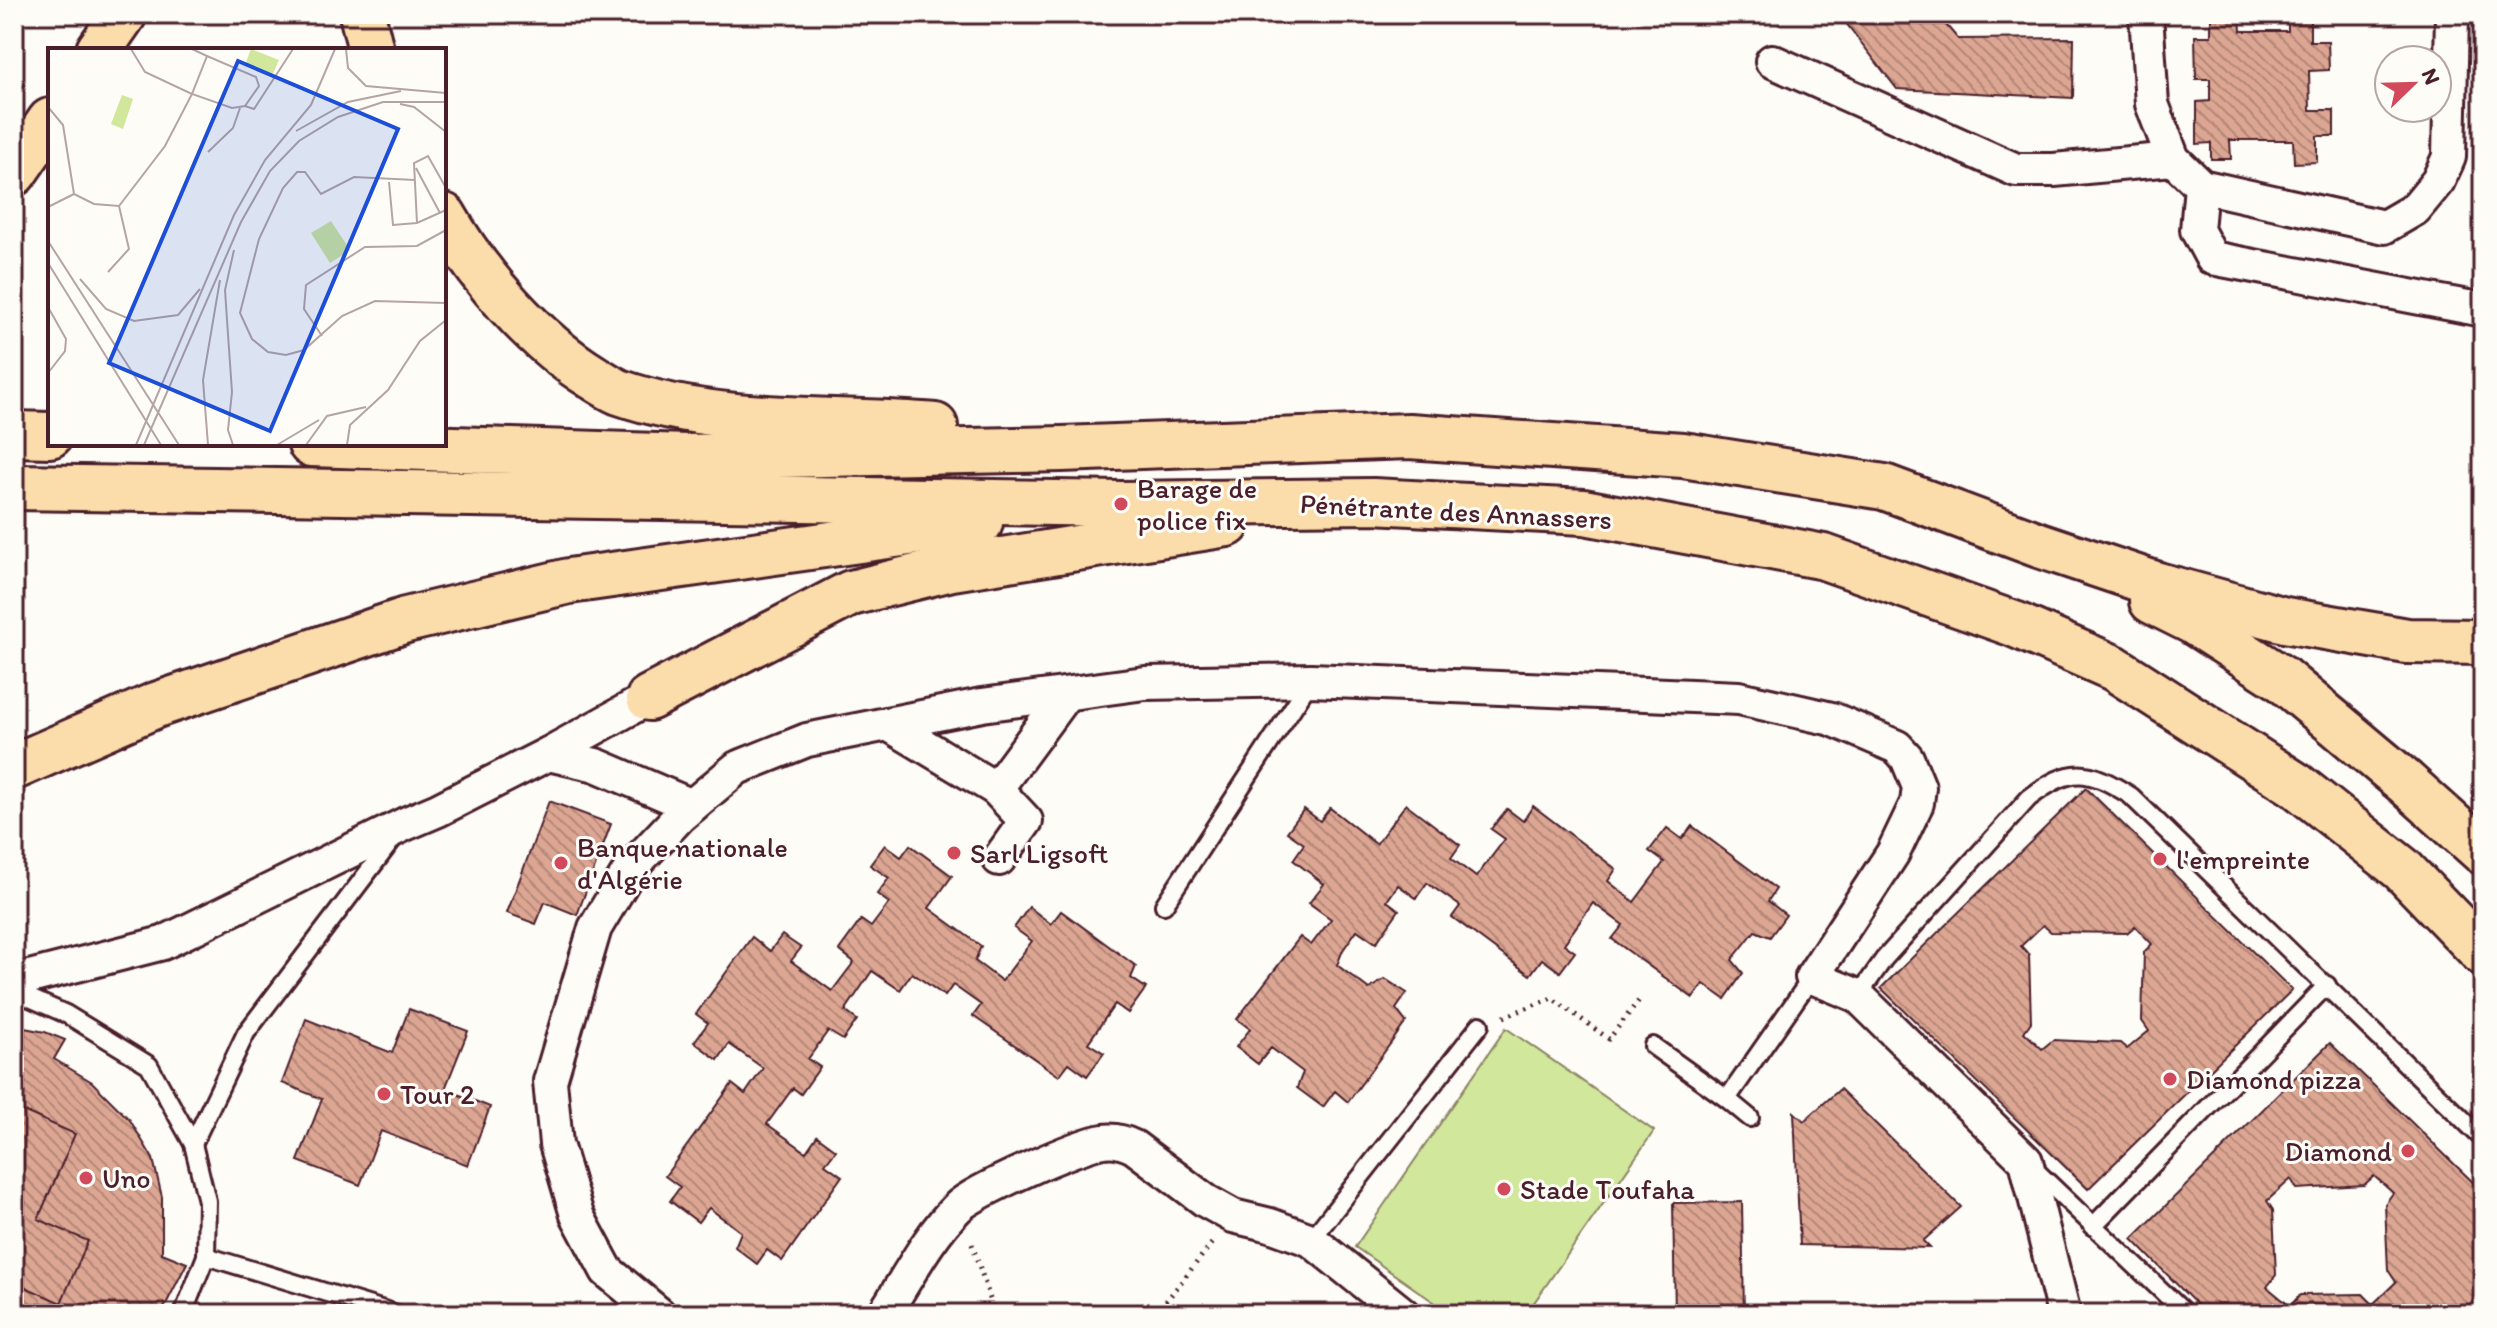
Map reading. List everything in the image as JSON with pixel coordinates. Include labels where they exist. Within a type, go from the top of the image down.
[{"type":"highway","points":[[100,48],[124,14]]},
{"type":"highway","points":[[362,14],[370,48]]},
{"type":"highway","points":[[14,173],[48,124]]},
{"type":"highway","points":[[446,219],[494,287],[540,337],[573,365],[616,391],[667,405],[729,415],[976,430],[1017,435],[1062,449]]},
{"type":"highway","points":[[14,434],[48,435]]},
{"type":"highway","points":[[369,446],[686,457],[1062,449],[1409,436],[1683,455],[1884,487],[2039,545],[2158,585],[2285,620],[2407,641],[2483,642]]},
{"type":"highway","points":[[14,487],[1121,504]]},
{"type":"highway","points":[[649,698],[851,593],[952,568],[1373,501]]},
{"type":"highway","name":"Pénétrante des Annassers","points":[[1121,504],[1373,501],[1584,512],[1824,557],[2014,624],[2114,668],[2296,785],[2402,869],[2483,953]]},
{"type":"highway","points":[[14,767],[156,705],[406,620],[569,581],[1121,504]]},
{"type":"highway","points":[[2039,545],[2192,621],[2281,678],[2483,852]]},
{"type":"street","points":[[2146,14],[2152,104],[2173,159],[2201,186],[2384,227],[2415,209],[2438,181],[2449,157],[2452,14]]},
{"type":"street","points":[[1772,61],[2016,170],[2054,170],[2173,159]]},
{"type":"street","points":[[2201,186],[2197,230],[2212,258],[2483,310]]},
{"type":"street","points":[[659,1314],[607,1271],[577,1215],[556,1144],[550,1081],[595,928],[631,868],[692,806],[737,768],[807,740],[982,705],[1145,683],[1311,680],[1739,698],[1832,719],[1897,747],[1915,772],[1919,787],[1917,803],[1893,853],[1812,977],[1858,996],[2026,1161],[2064,1314]]},
{"type":"street","points":[[996,789],[1066,694]]},
{"type":"street","points":[[14,981],[163,943],[438,810],[649,698]]},
{"type":"street","points":[[888,724],[996,789],[1026,821],[999,859]]},
{"type":"street","points":[[548,754],[596,765],[692,806]]},
{"type":"street","points":[[884,1314],[959,1206],[1025,1172],[1108,1140],[1121,1141],[1134,1147],[1206,1201],[1233,1216],[1311,1240],[1403,1314]]},
{"type":"lane","points":[[1164,905],[1311,680]]},
{"type":"lane","points":[[1858,996],[1884,959],[2029,798],[2052,780],[2077,773],[2105,779],[2131,796],[2483,1139]]},
{"type":"lane","points":[[193,1144],[246,1033],[405,824]]},
{"type":"lane","points":[[1727,1099],[1812,977]]},
{"type":"lane","points":[[2093,1226],[2327,985]]},
{"type":"lane","points":[[14,991],[66,1014],[149,1065],[193,1144],[207,1201],[206,1256],[183,1314]]},
{"type":"lane","points":[[1311,1240],[1480,1025]]},
{"type":"lane","points":[[1653,1046],[1750,1118]]},
{"type":"lane","points":[[2026,1161],[2186,1314]]},
{"type":"lane","points":[[206,1256],[397,1314]]},
{"type":"path","points":[[1480,1025],[1552,998],[1609,1039],[1640,999]]},
{"type":"path","points":[[959,1206],[995,1314]]},
{"type":"path","points":[[1156,1314],[1233,1216]]},
{"type":"green space","name":"Stade Toufaha","points":[[1506,1028],[1654,1131],[1526,1314],[1451,1314],[1355,1247]]},
{"type":"building","points":[[1839,14],[1937,14],[1958,39],[2074,38],[2073,98],[1897,89]]},
{"type":"building","points":[[2288,14],[2310,14],[2310,41],[2328,41],[2329,70],[2309,71],[2310,110],[2334,110],[2334,136],[2317,136],[2317,162],[2294,163],[2293,140],[2230,140],[2231,159],[2211,159],[2211,143],[2197,144],[2197,102],[2210,101],[2210,79],[2196,79],[2195,36],[2211,36],[2211,16],[2240,16],[2241,31],[2288,31]]},
{"type":"building","points":[[2086,788],[2292,990],[2088,1189],[1881,988]],"holes":[[[2043,925],[2051,932],[2127,933],[2135,926],[2152,944],[2144,952],[2142,1021],[2149,1031],[2127,1049],[2120,1043],[2053,1040],[2042,1049],[2024,1032],[2031,1022],[2029,955],[2021,946]]]},
{"type":"building","name":"Banque nationale d'Algérie","points":[[549,801],[611,824],[577,915],[545,902],[536,924],[507,913]]},
{"type":"building","points":[[1406,804],[1460,845],[1451,858],[1476,877],[1505,839],[1491,829],[1507,809],[1523,821],[1533,806],[1616,869],[1608,881],[1634,902],[1664,862],[1649,851],[1667,828],[1682,839],[1692,826],[1776,889],[1768,901],[1786,915],[1770,937],[1755,931],[1732,960],[1743,973],[1725,999],[1704,984],[1693,998],[1612,939],[1623,925],[1593,903],[1564,944],[1575,952],[1560,972],[1542,959],[1530,975],[1452,917],[1460,906],[1427,883],[1416,898],[1398,885],[1387,901],[1399,910],[1376,943],[1357,930],[1337,965],[1369,989],[1385,979],[1407,993],[1396,1009],[1406,1022],[1348,1102],[1335,1091],[1323,1107],[1297,1088],[1303,1072],[1271,1048],[1258,1064],[1236,1047],[1250,1029],[1237,1019],[1300,937],[1311,945],[1331,919],[1309,903],[1324,884],[1293,860],[1304,844],[1287,832],[1304,809],[1320,821],[1330,808],[1376,844]]},
{"type":"building","points":[[885,845],[901,857],[910,845],[952,876],[929,908],[981,946],[975,961],[1002,981],[1032,941],[1014,928],[1029,907],[1051,924],[1061,911],[1136,966],[1131,978],[1146,988],[1128,1013],[1115,1004],[1088,1043],[1104,1053],[1087,1076],[1069,1063],[1059,1076],[973,1016],[981,1005],[953,985],[945,996],[912,973],[900,990],[872,971],[845,1011],[857,1020],[843,1040],[828,1031],[808,1059],[820,1067],[801,1094],[793,1088],[767,1124],[806,1152],[817,1136],[836,1150],[825,1164],[842,1176],[782,1261],[767,1250],[757,1264],[735,1247],[741,1232],[709,1208],[698,1222],[670,1201],[680,1187],[665,1176],[732,1084],[745,1094],[763,1068],[729,1044],[718,1060],[694,1042],[708,1023],[696,1014],[752,937],[770,951],[782,935],[801,948],[791,961],[832,991],[854,962],[839,950],[861,920],[871,927],[889,903],[877,894],[889,878],[870,865]]},
{"type":"building","name":"Tour 2","points":[[409,1009],[468,1031],[445,1089],[490,1107],[468,1165],[381,1131],[360,1185],[298,1161],[322,1099],[282,1083],[306,1019],[392,1053]]},
{"type":"building","name":"Uno","points":[[14,1026],[45,1032],[65,1040],[54,1059],[92,1082],[130,1120],[153,1159],[162,1197],[162,1253],[187,1263],[161,1314],[14,1314]]},
{"type":"building","points":[[2330,1043],[2483,1192],[2483,1291],[2460,1314],[2206,1314],[2132,1239]],"holes":[[[2374,1176],[2393,1193],[2385,1204],[2388,1270],[2396,1282],[2373,1304],[2363,1294],[2300,1295],[2290,1306],[2267,1287],[2276,1275],[2273,1210],[2267,1201],[2291,1179],[2297,1189],[2364,1185]]]},
{"type":"building","points":[[1840,1089],[1961,1207],[1923,1241],[1930,1248],[1800,1245],[1794,1112],[1804,1121]]},
{"type":"building","points":[[14,1107],[75,1134],[38,1219],[88,1241],[61,1303],[14,1282]]},
{"type":"building","points":[[1742,1202],[1744,1314],[1675,1314],[1673,1203]]},
{"type":"place","name":"Barage de police fix","points":[[1121,504]]},
{"type":"place","name":"Sarl Ligsoft","points":[[954,853]]},
{"type":"place","name":"l'empreinte","points":[[2160,859]]},
{"type":"place","name":"Banque nationale d'Algérie","points":[[561,863]]},
{"type":"place","name":"Diamond pizza","points":[[2170,1079]]},
{"type":"place","name":"Tour 2","points":[[384,1094]]},
{"type":"place","name":"Diamond","points":[[2408,1151]]},
{"type":"place","name":"Uno","points":[[86,1178]]},
{"type":"place","name":"Stade Toufaha","points":[[1504,1189]]}]
